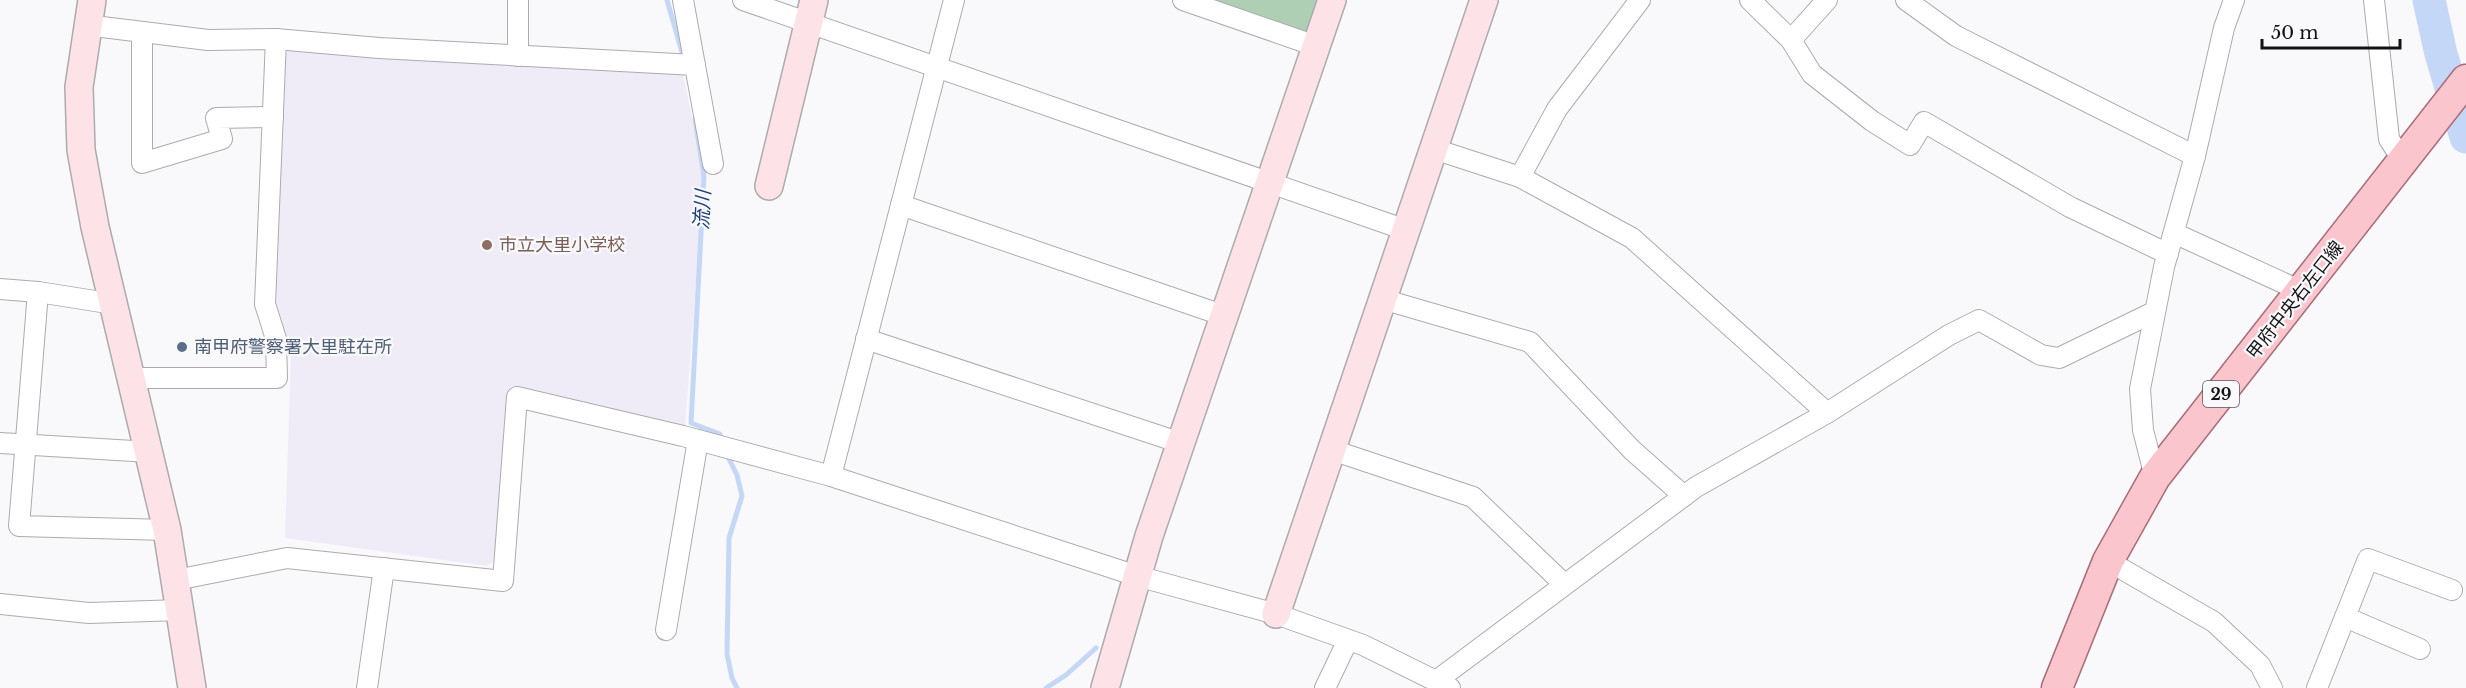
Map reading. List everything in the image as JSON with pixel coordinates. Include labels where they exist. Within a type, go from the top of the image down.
[{"type":"main road","name":"甲府中央右左口線","points":[[2057,688],[2108,561],[2155,477],[2466,80]]},
{"type":"street","points":[[518,0],[518,56]]},
{"type":"street","points":[[683,0],[690,64],[712,164]]},
{"type":"street","points":[[743,0],[811,11],[936,68],[1406,230]]},
{"type":"street","points":[[831,476],[954,0]]},
{"type":"street","points":[[1183,0],[1316,46]]},
{"type":"street","points":[[1105,688],[1137,576],[1332,0]]},
{"type":"street","points":[[1276,614],[1484,0]]},
{"type":"street","points":[[1520,177],[1557,109],[1640,0]]},
{"type":"street","points":[[1750,0],[1791,40],[1812,74],[1872,121],[1910,145],[1924,122],[2070,207],[2168,254]]},
{"type":"street","points":[[1791,40],[1827,0]]},
{"type":"street","points":[[1906,0],[1956,36],[2195,156]]},
{"type":"street","points":[[2155,477],[2143,430],[2140,389],[2154,312],[2168,254],[2195,156],[2224,28],[2234,0]]},
{"type":"street","points":[[2373,0],[2389,139],[2403,161]]},
{"type":"street","points":[[769,186],[811,11]]},
{"type":"street","points":[[192,688],[167,530],[133,378],[95,227],[81,150],[79,87],[89,12],[142,32],[208,40],[276,39],[379,48],[690,64]]},
{"type":"street","points":[[142,32],[142,163],[222,139],[216,118],[273,117]]},
{"type":"street","points":[[133,378],[277,378],[276,339],[265,304],[276,39]]},
{"type":"street","points":[[1434,149],[1520,177],[1632,238],[1827,413]]},
{"type":"street","points":[[901,205],[1225,316]]},
{"type":"street","points":[[2174,233],[2301,291]]},
{"type":"street","points":[[0,289],[38,292],[114,304]]},
{"type":"street","points":[[38,292],[19,526],[167,530]]},
{"type":"street","points":[[1382,299],[1530,342],[1632,450],[1684,495]]},
{"type":"street","points":[[176,580],[287,558],[503,581],[517,398],[712,444],[831,476],[1137,576],[1276,614],[1348,640],[1443,685],[1564,584],[1684,495],[1827,413],[1949,335],[1979,320],[2040,356],[2059,357],[2154,312]]},
{"type":"street","points":[[866,339],[1181,443]]},
{"type":"street","points":[[0,444],[150,453]]},
{"type":"street","points":[[666,630],[712,444]]},
{"type":"street","points":[[1332,450],[1473,497],[1564,584]]},
{"type":"street","points":[[2317,688],[2368,560],[2452,590]]},
{"type":"street","points":[[2108,561],[2214,622],[2260,665],[2272,688]]},
{"type":"street","points":[[367,688],[384,568]]},
{"type":"street","points":[[0,604],[89,613],[181,610]]},
{"type":"street","points":[[2345,617],[2420,649]]},
{"type":"street","points":[[1325,688],[1348,640]]},
{"type":"shaded area","name":"市立大里小学校","points":[[283,48],[681,64],[704,176],[685,427],[508,389],[496,560],[487,566],[285,538],[291,354],[273,315]]},
{"type":"green space","points":[[1183,0],[1332,0],[1316,46]]},
{"type":"waterway","name":"流川","points":[[667,0],[684,59]]},
{"type":"waterway","points":[[2429,0],[2441,54],[2466,137]]},
{"type":"waterway","name":"流川","points":[[695,119],[704,176],[691,423],[720,434],[722,441]]},
{"type":"waterway","points":[[726,453],[737,475],[742,496],[729,538],[727,654],[732,678],[737,688]]},
{"type":"waterway","points":[[1046,688],[1066,675],[1096,648]]},
{"type":"place","name":"市立大里小学校","points":[[487,245]]},
{"type":"place","name":"南甲府警察署大里駐在所","points":[[182,347]]}]
